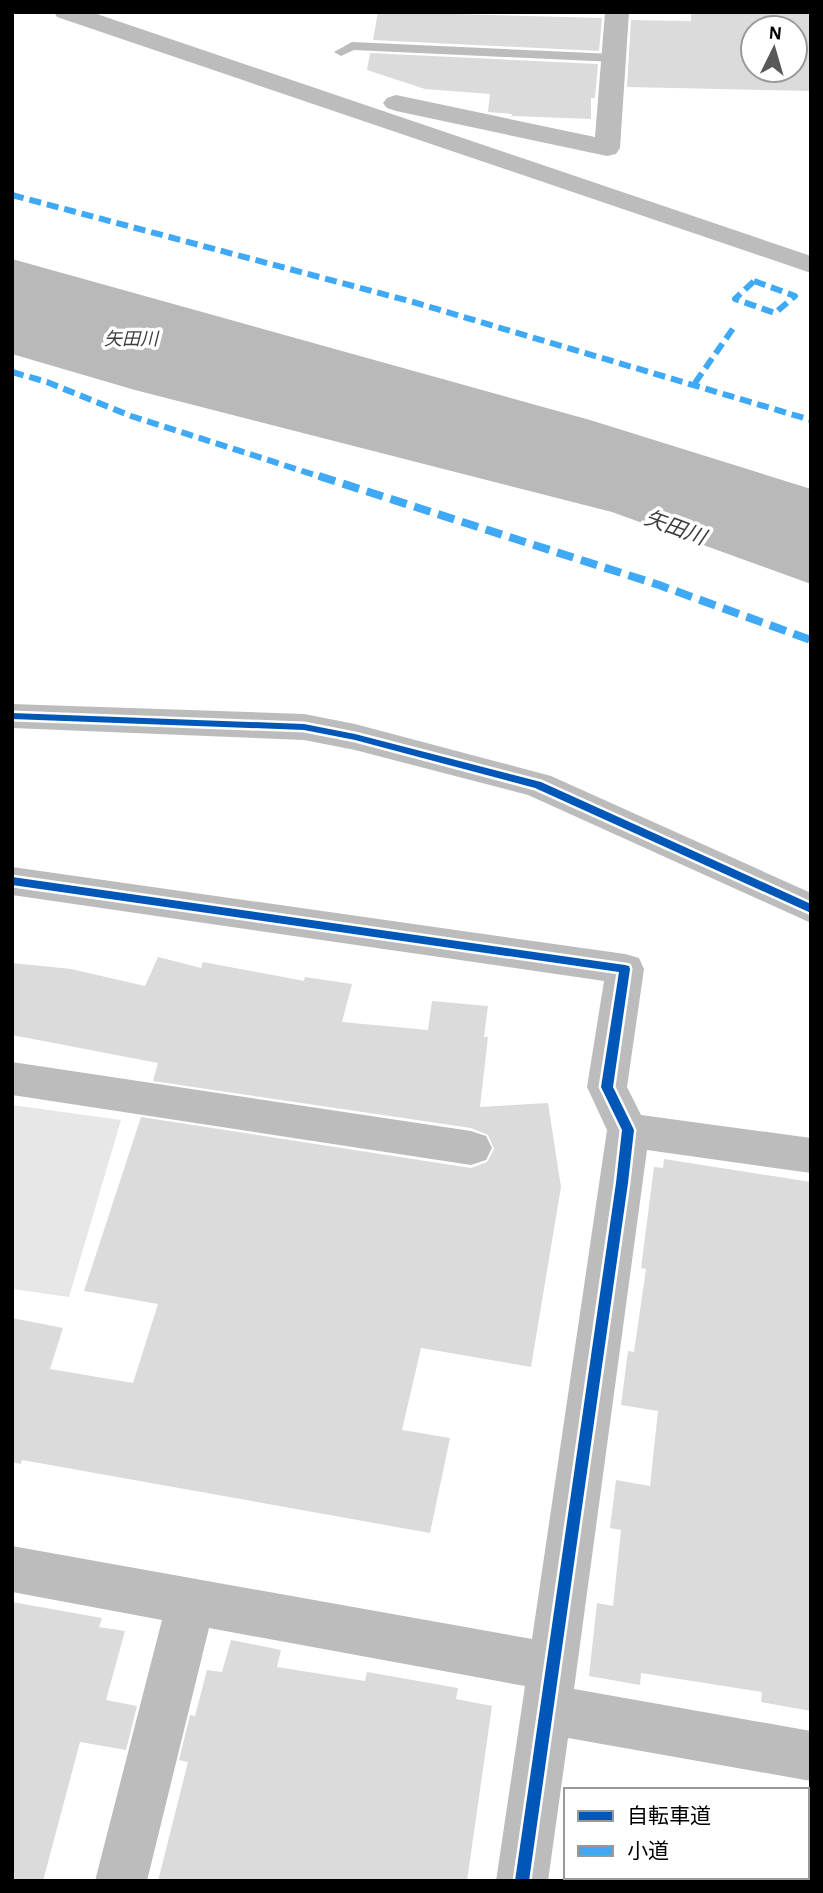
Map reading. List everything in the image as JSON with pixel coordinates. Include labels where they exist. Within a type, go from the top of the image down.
[{"type":"street","points":[[66,12],[811,265]]},
{"type":"street","points":[[327,102],[374,99],[607,148],[617,12]]},
{"type":"street","points":[[12,716],[304,727],[355,737],[538,785],[811,909]]},
{"type":"street","points":[[12,881],[625,969],[607,1087],[628,1130],[522,1881]]},
{"type":"street","points":[[12,1078],[471,1148]]},
{"type":"street","points":[[628,1130],[811,1156]]},
{"type":"street","points":[[12,1569],[191,1602],[550,1688],[811,1756]]},
{"type":"street","points":[[121,1881],[191,1602]]},
{"type":"lane","points":[[341,51],[352,47],[614,58]]},
{"type":"shaded area","points":[[12,1105],[121,1120],[69,1297],[12,1289]]},
{"type":"water","name":"矢田川","points":[[12,259],[590,420],[811,489],[811,584],[612,512],[135,390],[12,354]]},
{"type":"building","points":[[378,12],[602,18],[599,51],[373,40]]},
{"type":"building","points":[[691,12],[811,12],[811,91],[627,87],[631,20],[691,21]]},
{"type":"building","points":[[370,53],[598,64],[595,98],[591,98],[591,119],[512,116],[488,112],[490,94],[425,89],[367,70]]},
{"type":"building","points":[[158,957],[201,968],[203,962],[304,981],[305,977],[352,984],[342,1022],[428,1030],[432,1001],[488,1006],[484,1037],[488,1037],[480,1107],[548,1103],[561,1187],[531,1367],[421,1348],[402,1430],[450,1438],[430,1533],[22,1460],[21,1464],[12,1462],[12,1318],[63,1328],[50,1369],[133,1383],[158,1304],[84,1291],[141,1117],[471,1168],[487,1162],[494,1149],[488,1135],[471,1128],[153,1081],[158,1063],[12,1035],[12,963],[71,969],[145,986]]},
{"type":"building","points":[[664,1159],[811,1182],[811,1711],[761,1702],[762,1692],[641,1673],[640,1685],[589,1676],[597,1603],[613,1606],[621,1530],[610,1528],[616,1480],[650,1486],[658,1411],[621,1405],[628,1351],[634,1352],[646,1269],[641,1268],[654,1167],[663,1168]]},
{"type":"building","points":[[12,1602],[102,1618],[99,1627],[125,1631],[106,1700],[137,1706],[126,1750],[80,1742],[43,1881],[12,1881]]},
{"type":"building","points":[[231,1640],[281,1650],[277,1667],[365,1681],[367,1672],[458,1688],[456,1699],[492,1706],[467,1881],[158,1881],[188,1762],[179,1760],[190,1715],[195,1716],[207,1670],[222,1672]]},
{"type":"marked path","points":[[12,195],[413,302],[811,420]]},
{"type":"marked path","points":[[754,281],[795,296],[775,313],[735,299],[754,281]]},
{"type":"marked path","points":[[695,383],[734,327]]},
{"type":"marked path","points":[[12,372],[47,382],[131,416],[659,585],[811,640]]},
{"type":"cycle path","points":[[12,716],[304,727],[355,737],[538,785],[811,909]]},
{"type":"cycle path","points":[[12,881],[625,969],[607,1087],[628,1130],[522,1881]]}]
